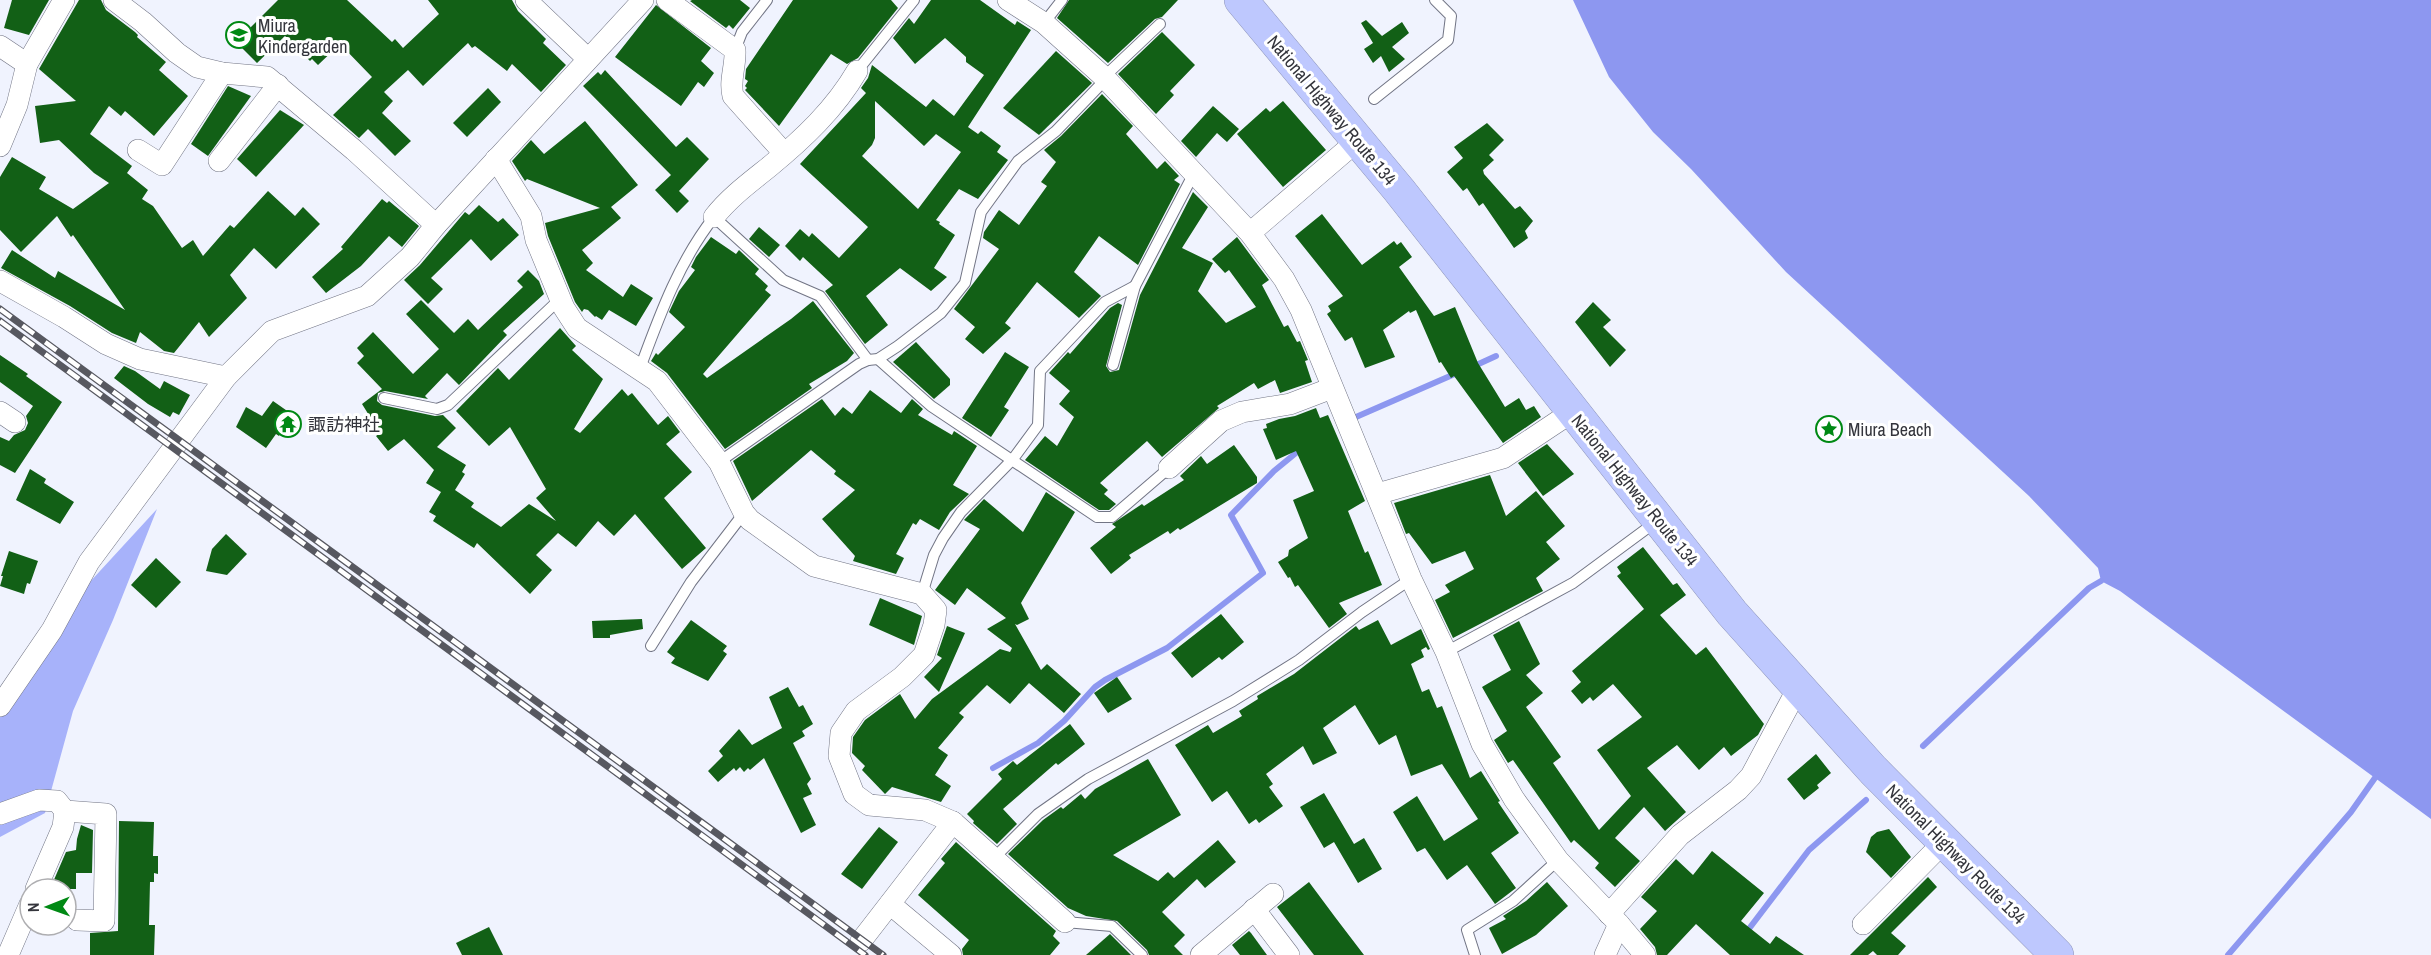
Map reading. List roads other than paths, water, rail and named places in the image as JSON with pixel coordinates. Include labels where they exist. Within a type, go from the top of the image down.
[{"type":"highway","name":"National Highway Route 134","points":[[1241,0],[1399,190],[1732,613],[1873,770],[2057,955]]},
{"type":"street","points":[[0,146],[17,105],[27,64],[64,0]]},
{"type":"street","points":[[114,0],[197,67],[222,73],[267,77],[436,225]]},
{"type":"street","points":[[526,0],[588,59]]},
{"type":"street","points":[[0,706],[52,630],[88,562],[226,377],[272,331],[367,296],[410,257],[436,225],[643,0]]},
{"type":"street","points":[[668,0],[735,50],[736,62],[730,85],[733,96],[784,153]]},
{"type":"street","points":[[1008,0],[1044,23],[1105,79],[1250,233],[1284,279],[1301,310],[1411,579],[1446,652],[1482,744],[1514,799],[1558,860],[1645,955]]},
{"type":"street","points":[[0,46],[27,64]]},
{"type":"street","points":[[714,217],[728,199],[784,153],[842,96],[857,71]]},
{"type":"street","points":[[138,150],[162,165],[222,73]]},
{"type":"street","points":[[219,161],[278,85]]},
{"type":"street","points":[[1250,233],[1357,141]]},
{"type":"street","points":[[496,159],[531,216],[536,240],[560,299],[577,328],[657,381],[719,462],[744,513],[750,520],[814,566],[922,594],[936,610],[934,625],[924,655],[902,677],[856,711],[841,733],[839,756],[854,794],[869,806],[925,810],[953,822],[1065,922]]},
{"type":"street","points":[[0,281],[106,344],[140,359],[226,377]]},
{"type":"street","points":[[1168,468],[1221,421],[1242,412],[1290,404],[1332,388]]},
{"type":"street","points":[[1377,494],[1503,458],[1572,412]]},
{"type":"street","points":[[1605,955],[1614,919],[1676,839],[1738,790],[1751,776],[1798,688]]},
{"type":"street","points":[[0,814],[39,800],[57,801],[65,811],[63,827],[41,877]]},
{"type":"street","points":[[65,811],[106,814],[104,921],[78,920]]},
{"type":"street","points":[[858,948],[953,822]]},
{"type":"street","points":[[1863,924],[1944,842]]},
{"type":"street","points":[[1201,955],[1273,894]]},
{"type":"street","points":[[890,904],[951,955]]},
{"type":"street","points":[[1254,909],[1289,955]]},
{"type":"street","points":[[8,955],[18,932]]},
{"type":"lane","points":[[735,50],[742,32],[767,0]]},
{"type":"lane","points":[[857,71],[914,0]]},
{"type":"lane","points":[[1044,23],[1062,0]]},
{"type":"lane","points":[[1374,99],[1448,40],[1451,16],[1435,0]]},
{"type":"lane","points":[[719,462],[873,359],[898,346],[941,313],[965,283],[981,212],[1018,161],[1056,131],[1160,24]]},
{"type":"lane","points":[[1113,365],[1135,286],[1193,175]]},
{"type":"lane","points":[[639,371],[667,294],[698,237],[714,217],[783,280],[820,296],[873,359],[931,406],[1097,517],[1112,517],[1168,468]]},
{"type":"lane","points":[[922,594],[934,555],[943,538],[961,512],[1013,459],[1038,425],[1040,371],[1105,302],[1135,286]]},
{"type":"lane","points":[[384,398],[437,409],[448,405],[560,299]]},
{"type":"lane","points":[[651,646],[691,582],[744,513]]},
{"type":"lane","points":[[1446,652],[1573,583],[1658,520]]},
{"type":"lane","points":[[994,858],[1038,814],[1088,779],[1233,700],[1299,660],[1362,612],[1411,579]]},
{"type":"lane","points":[[1475,955],[1467,930],[1513,901],[1558,860]]},
{"type":"lane","points":[[1065,922],[1112,926],[1142,955]]},
{"type":"waterway","points":[[1472,367],[1496,356]]},
{"type":"waterway","points":[[1356,417],[1457,373]]},
{"type":"waterway","points":[[993,768],[1038,743],[1064,721],[1095,687],[1167,648],[1263,573],[1231,515],[1274,471],[1302,448]]},
{"type":"waterway","points":[[1923,746],[2089,588],[2101,581]]},
{"type":"waterway","points":[[2228,955],[2351,812],[2377,775]]},
{"type":"waterway","points":[[1745,934],[1809,850],[1866,800]]},
{"type":"railway","points":[[0,309],[883,955]]},
{"type":"railway","points":[[0,321],[865,955]]},
{"type":"place","name":"Miura Kindergarden","points":[[239,35]]},
{"type":"place","name":"諏訪神社","points":[[288,424]]},
{"type":"place","name":"Miura Beach","points":[[1829,429]]}]
